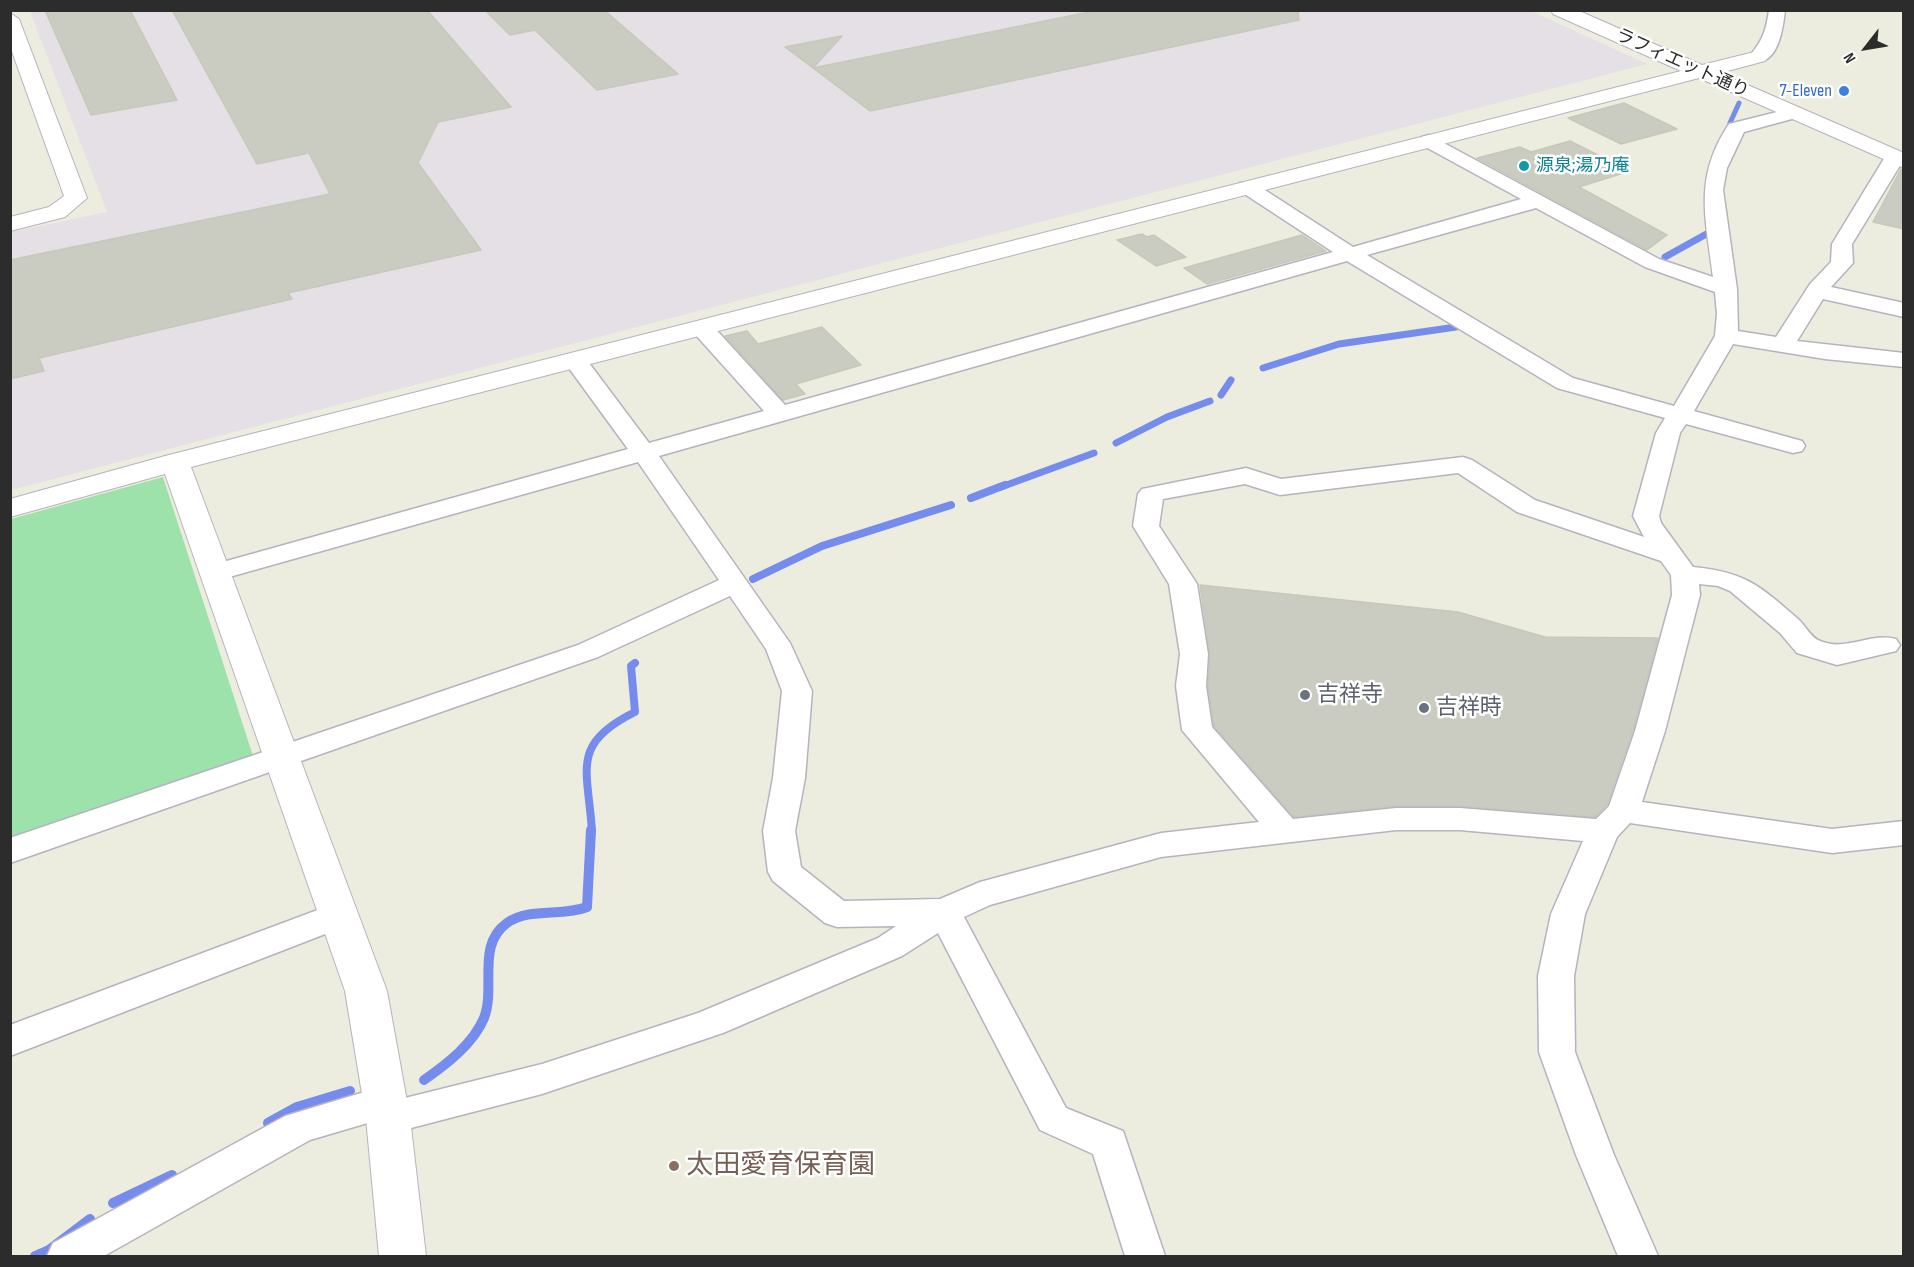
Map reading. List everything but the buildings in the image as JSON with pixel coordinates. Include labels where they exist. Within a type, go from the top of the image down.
[{"type":"street","name":"ラフィエット通り","points":[[1560,10],[1899,159]]},
{"type":"street","points":[[10,508],[175,462],[1758,57],[1766,52],[1776,11]]},
{"type":"street","points":[[10,19],[75,187],[76,198],[57,212],[10,224]]},
{"type":"street","points":[[1638,1257],[1595,1155],[1557,1052],[1556,976],[1568,914],[1613,821],[1650,731],[1686,595],[1678,565],[1646,516],[1668,433],[1678,413],[1709,369],[1726,336],[1728,314],[1726,289],[1713,190],[1717,168],[1736,128],[1793,113]]},
{"type":"street","points":[[1429,141],[1652,263],[1726,289]]},
{"type":"street","points":[[1783,345],[1818,291],[1842,263],[1842,244],[1899,159]]},
{"type":"street","points":[[1247,187],[1350,254],[1564,383],[1793,446]]},
{"type":"street","points":[[215,573],[1538,201]]},
{"type":"street","points":[[1818,291],[1904,310]]},
{"type":"street","points":[[702,328],[780,414]]},
{"type":"street","points":[[1726,336],[1825,352],[1904,360]]},
{"type":"street","points":[[575,360],[644,453],[780,650],[797,691],[789,778],[779,831],[785,872],[837,914],[944,912]]},
{"type":"street","points":[[175,462],[366,991],[386,1110],[402,1257]]},
{"type":"street","points":[[1284,830],[1197,730],[1191,686],[1194,654],[1183,584],[1146,526],[1151,494],[1245,476],[1280,487],[1463,465],[1526,506],[1678,565],[1740,585],[1790,627],[1807,647],[1837,656],[1886,645]]},
{"type":"street","points":[[10,851],[588,651],[735,583]]},
{"type":"street","points":[[67,1257],[299,1127],[542,1079],[710,1023],[890,946],[944,912],[980,895],[1161,845],[1396,819],[1613,821],[1833,841],[1904,834]]},
{"type":"street","points":[[944,912],[995,1004],[1053,1119],[1109,1143],[1145,1257]]},
{"type":"street","points":[[10,1041],[339,915]]},
{"type":"shaded area","points":[[1529,10],[1647,64],[11,490],[11,232],[107,212],[30,11]]},
{"type":"green space","points":[[163,477],[253,756],[11,839],[11,519]]},
{"type":"waterway","points":[[1730,123],[1739,103]]},
{"type":"waterway","points":[[1665,257],[1710,232]]},
{"type":"waterway","points":[[1263,368],[1339,344],[1456,327]]},
{"type":"waterway","points":[[1221,395],[1231,380]]},
{"type":"waterway","points":[[1116,443],[1167,417],[1210,401]]},
{"type":"waterway","points":[[1001,487],[1094,453]]},
{"type":"waterway","points":[[971,498],[1005,485]]},
{"type":"waterway","points":[[753,579],[822,546],[951,505]]},
{"type":"waterway","points":[[592,831],[587,775],[588,760],[592,747],[600,735],[635,712],[631,666],[635,663]]},
{"type":"waterway","points":[[424,1080],[466,1045],[484,1018],[487,1006],[489,955],[498,932],[507,923],[525,915],[587,907],[591,830]]},
{"type":"waterway","points":[[268,1123],[297,1107],[350,1091]]},
{"type":"waterway","points":[[113,1203],[172,1175]]},
{"type":"waterway","points":[[35,1256],[49,1250],[90,1219]]},
{"type":"place","name":"7-Eleven","points":[[1844,91]]},
{"type":"place","name":"源泉;湯乃庵","points":[[1524,166]]},
{"type":"place","name":"吉祥寺","points":[[1305,695]]},
{"type":"place","name":"吉祥時","points":[[1424,708]]},
{"type":"place","name":"太田愛育保育園","points":[[674,1166]]}]
